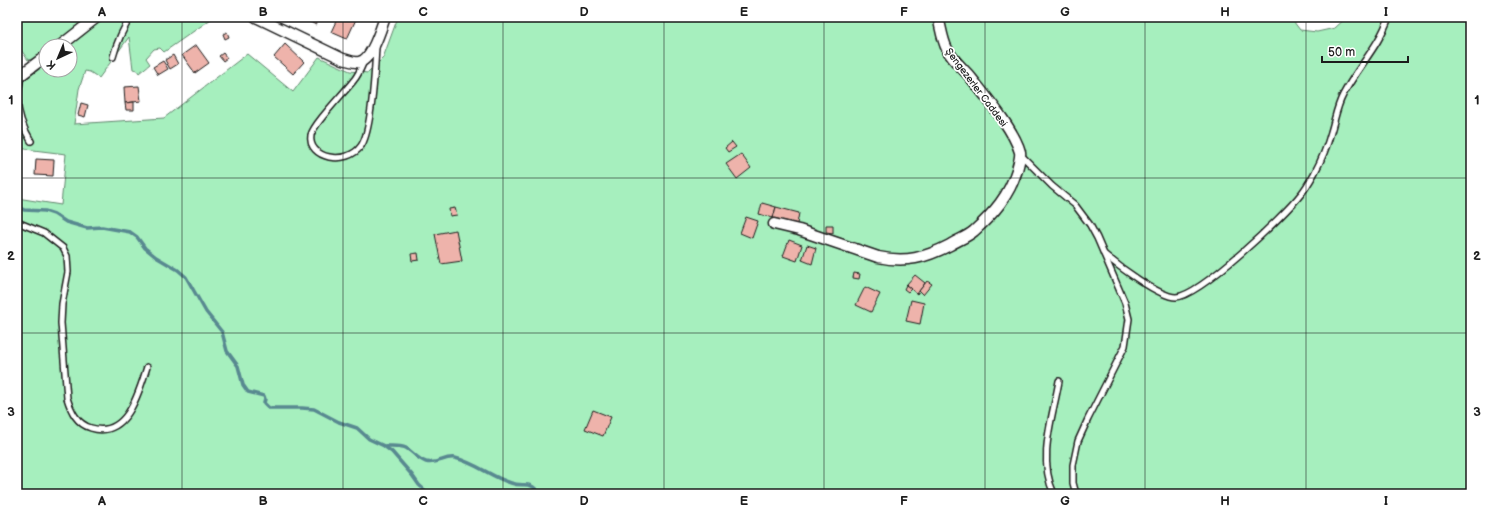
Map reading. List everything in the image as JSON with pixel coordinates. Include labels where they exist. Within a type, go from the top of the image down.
[{"type":"street","points":[[70,38],[97,17]]},
{"type":"street","points":[[256,17],[352,62],[365,60],[370,54],[376,43],[385,17]]},
{"type":"street","name":"Şengezerler Caddesi","points":[[938,17],[944,43],[948,51],[972,79],[1005,124],[1015,139],[1020,154]]},
{"type":"street","points":[[18,75],[38,61]]},
{"type":"street","points":[[774,224],[799,230],[878,257],[900,260],[920,258],[960,240],[971,233],[990,216],[1008,193],[1014,180],[1020,154]]},
{"type":"lane","points":[[113,57],[122,30],[131,17]]},
{"type":"lane","points":[[1312,17],[1321,17]]},
{"type":"lane","points":[[1104,254],[1131,276],[1168,295],[1176,297],[1184,295],[1194,289],[1234,259],[1293,203],[1307,185],[1328,143],[1336,112],[1343,95],[1384,30],[1389,17]]},
{"type":"lane","points":[[365,60],[355,79],[324,115],[312,134],[311,140],[314,147],[319,153],[328,157],[347,157],[361,147],[365,138],[374,83],[376,43]]},
{"type":"lane","points":[[18,75],[17,107],[21,122],[32,141]]},
{"type":"lane","points":[[1020,154],[1052,186],[1075,205],[1090,225],[1104,254],[1130,319],[1129,329],[1121,355],[1078,441],[1072,465],[1073,483],[1076,494]]},
{"type":"lane","points":[[17,222],[44,233],[56,242],[67,256],[68,272],[62,304],[61,323],[67,398],[76,419],[85,426],[99,430],[113,427],[123,420],[139,392],[147,367]]},
{"type":"lane","points":[[1054,494],[1048,472],[1047,446],[1048,431],[1059,381]]},
{"type":"green space","points":[[17,17],[87,17],[62,38],[38,38],[38,56],[35,58],[28,60],[17,44]]},
{"type":"green space","points":[[103,17],[214,17],[164,52],[160,48],[154,49],[146,58],[150,64],[139,73],[137,70],[133,69],[129,37],[99,78],[90,72],[85,71],[79,89],[74,124],[164,118],[247,54],[293,92],[319,57],[350,71],[368,73],[383,58],[398,17],[1290,17],[1300,30],[1317,32],[1335,28],[1347,17],[1471,17],[1471,494],[17,494],[17,198],[61,205],[66,154],[17,148],[17,86],[38,70],[38,78],[78,78],[78,39]]},
{"type":"building","points":[[301,17],[320,17],[316,25]]},
{"type":"building","points":[[338,17],[357,17],[347,39],[331,32]]},
{"type":"building","points":[[227,32],[229,37],[225,39],[223,34]]},
{"type":"building","points":[[285,44],[304,62],[293,74],[274,57]]},
{"type":"building","points":[[196,45],[209,63],[195,73],[182,55]]},
{"type":"building","points":[[223,53],[227,58],[223,61],[219,56]]},
{"type":"building","points":[[173,55],[178,64],[170,69],[165,60]]},
{"type":"building","points":[[163,61],[168,69],[158,75],[153,67]]},
{"type":"building","points":[[139,86],[141,101],[125,103],[124,87]]},
{"type":"building","points":[[134,102],[134,110],[126,110],[125,103]]},
{"type":"building","points":[[81,103],[88,105],[85,117],[78,115]]},
{"type":"building","points":[[732,142],[736,147],[728,152],[725,148]]},
{"type":"building","points":[[741,154],[751,168],[737,179],[726,164]]},
{"type":"building","points":[[36,159],[54,160],[53,176],[35,175]]},
{"type":"building","points":[[762,203],[776,207],[773,218],[759,214]]},
{"type":"building","points":[[776,207],[799,213],[797,224],[773,218]]},
{"type":"building","points":[[455,208],[457,215],[450,216],[449,209]]},
{"type":"building","points":[[746,217],[758,221],[752,238],[740,233]]},
{"type":"building","points":[[826,225],[833,225],[833,233],[826,232]]},
{"type":"building","points":[[456,230],[462,261],[441,264],[435,234]]},
{"type":"building","points":[[789,240],[802,245],[797,261],[783,256]]},
{"type":"building","points":[[807,245],[816,248],[812,264],[802,260]]},
{"type":"building","points":[[418,253],[419,260],[412,261],[411,254]]},
{"type":"building","points":[[854,273],[860,274],[859,279],[853,278]]},
{"type":"building","points":[[915,275],[925,283],[917,294],[906,285]]},
{"type":"building","points":[[927,281],[932,284],[923,295],[919,291]]},
{"type":"building","points":[[906,285],[911,289],[908,292],[904,289]]},
{"type":"building","points":[[865,287],[880,294],[871,312],[856,305]]},
{"type":"building","points":[[911,300],[924,303],[920,324],[906,321]]},
{"type":"building","points":[[593,410],[611,417],[603,436],[585,429]]},
{"type":"waterway","points":[[17,206],[24,210],[45,211],[54,214],[66,222],[87,228],[102,227],[130,232],[137,237],[145,248],[156,257],[178,270],[186,277],[206,312],[222,332],[227,351],[238,366],[243,385],[248,392],[264,396],[264,403],[269,408],[314,409],[339,422],[357,428],[369,439],[384,446],[392,452],[419,485],[429,494]]},
{"type":"waterway","points":[[385,446],[404,447],[420,459],[430,463],[448,458],[463,460],[504,480],[516,484],[530,485],[540,494]]}]
